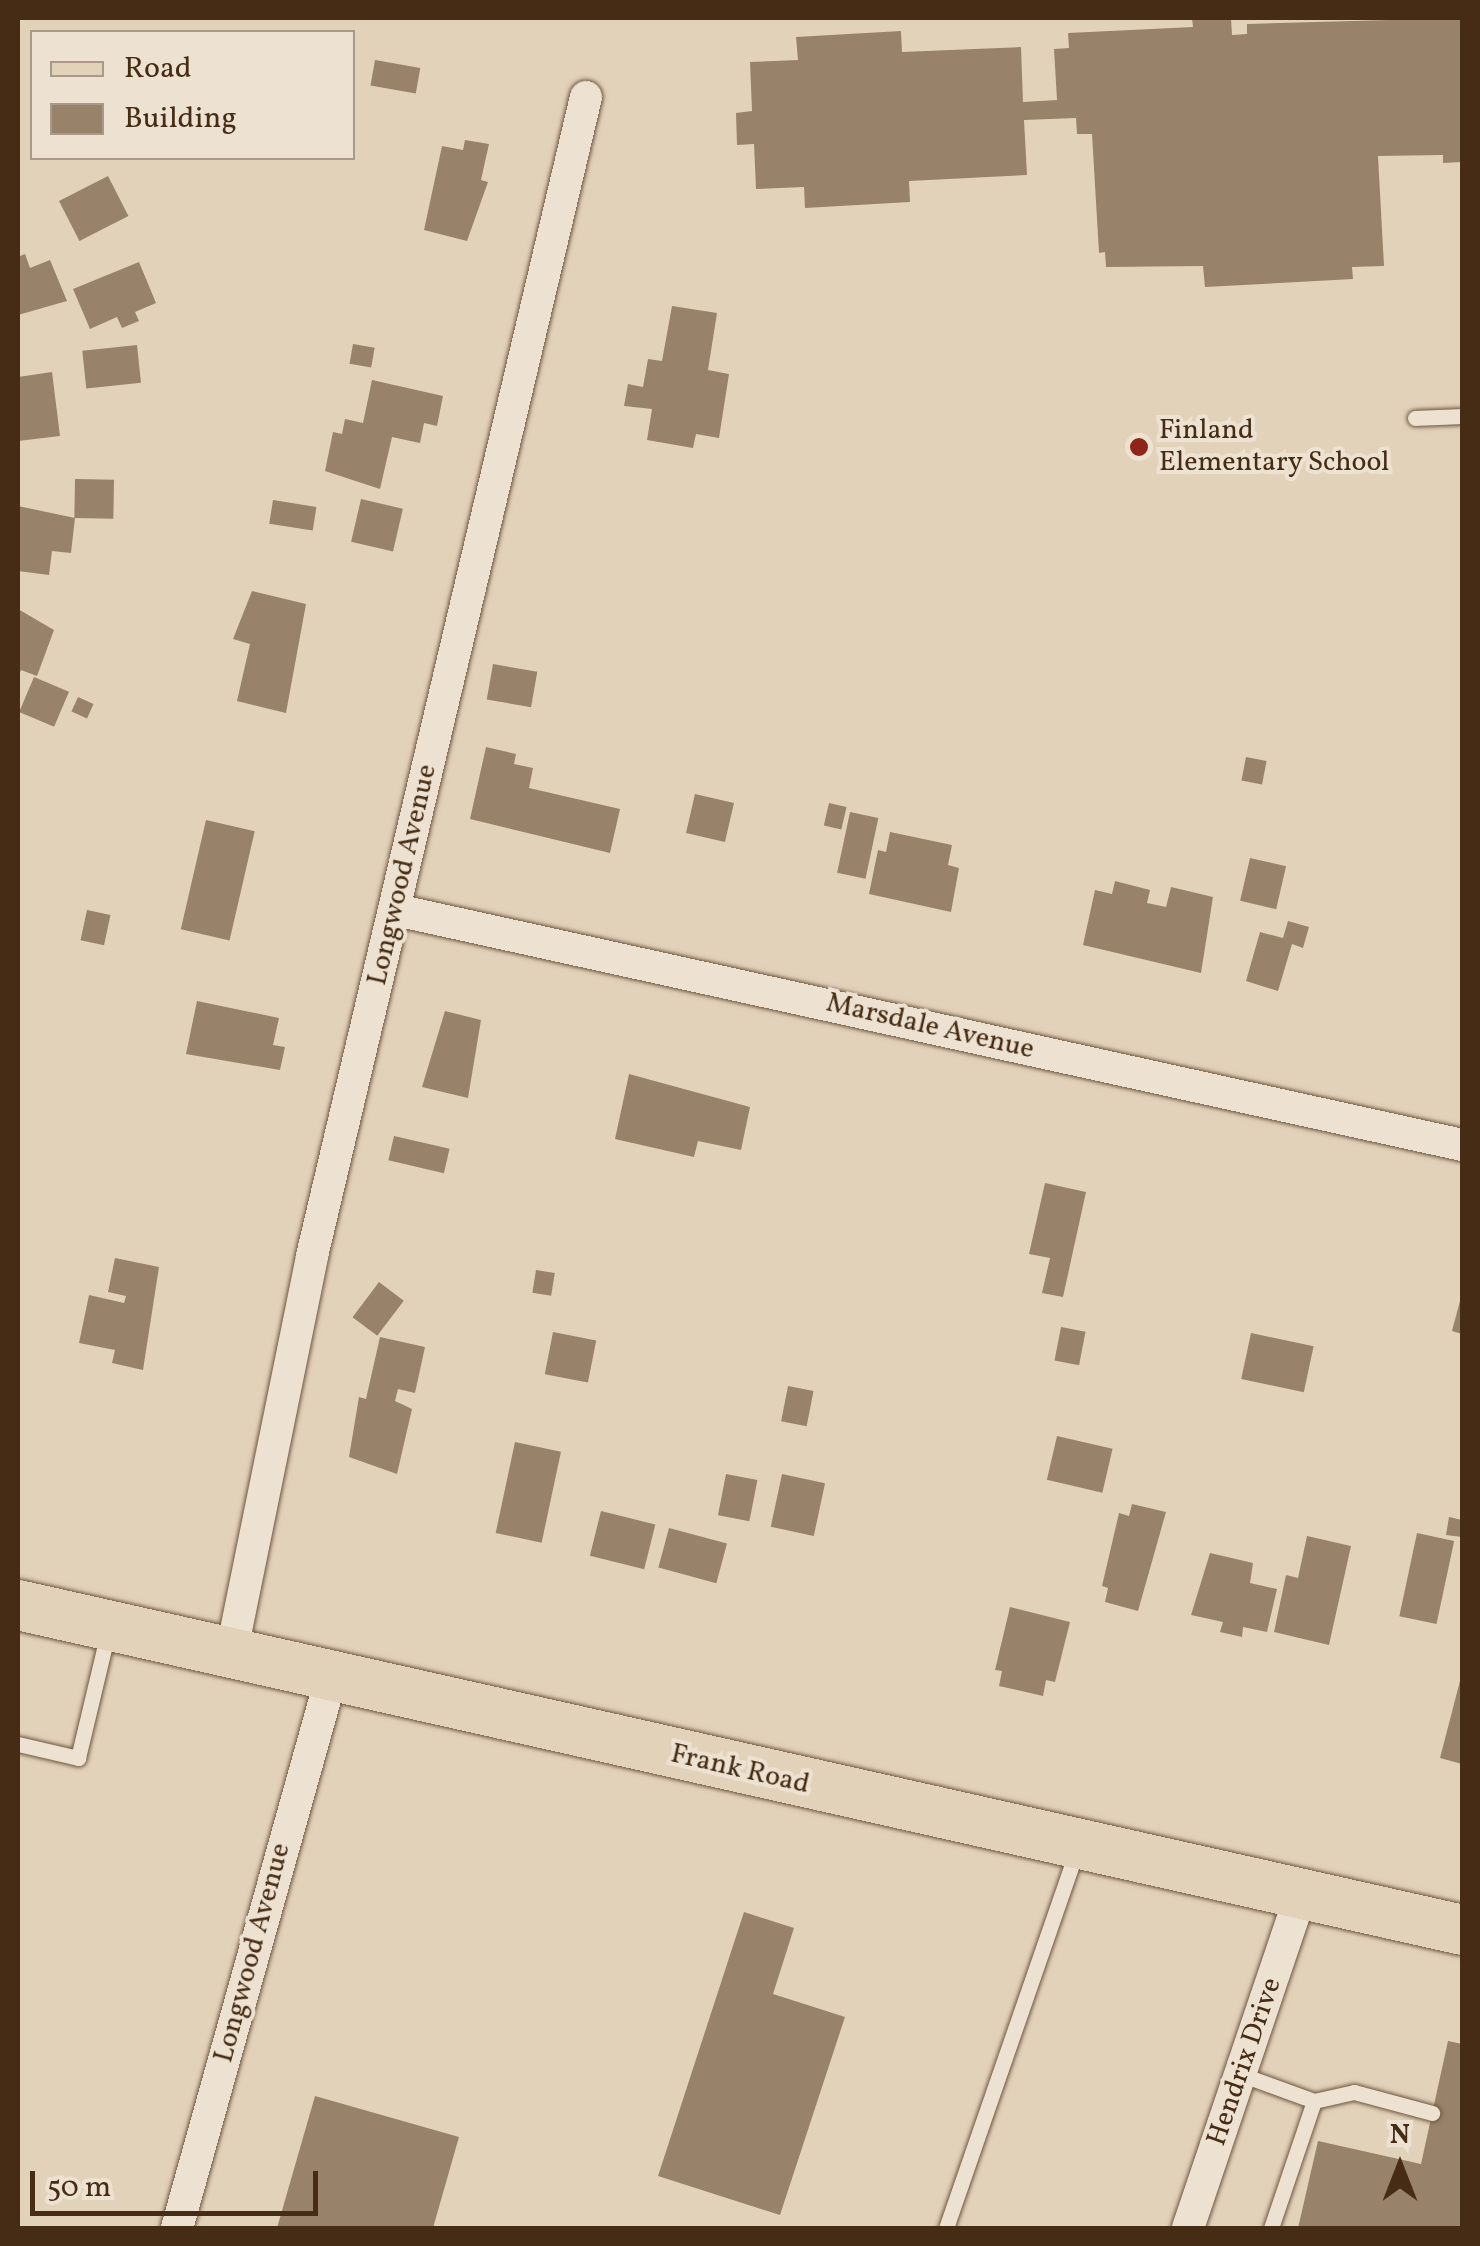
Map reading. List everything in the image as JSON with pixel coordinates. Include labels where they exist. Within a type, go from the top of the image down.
[{"type":"main road","name":"Frank Road","points":[[18,1605],[1462,1930]]},
{"type":"street","name":"Longwood Avenue","points":[[232,1656],[312,1256],[586,97]]},
{"type":"street","name":"Marsdale Avenue","points":[[396,910],[1462,1145]]},
{"type":"street","name":"Longwood Avenue","points":[[177,2228],[331,1678]]},
{"type":"street","name":"Hendrix Drive","points":[[1188,2228],[1301,1895]]},
{"type":"lane","points":[[1415,418],[1462,416]]},
{"type":"lane","points":[[18,1744],[78,1758],[109,1627]]},
{"type":"lane","points":[[946,2228],[1078,1846]]},
{"type":"lane","points":[[1240,2074],[1314,2101],[1354,2092],[1432,2113]]},
{"type":"lane","points":[[1271,2228],[1314,2101]]},
{"type":"building","points":[[1192,18],[1231,18],[1232,35],[1247,34],[1247,24],[1462,18],[1462,162],[1443,163],[1443,155],[1378,156],[1384,266],[1352,267],[1353,279],[1205,287],[1203,266],[1106,267],[1105,252],[1099,253],[1092,134],[1077,134],[1076,118],[1024,120],[1027,175],[909,181],[910,202],[805,208],[804,187],[756,189],[754,144],[737,145],[736,113],[752,111],[750,62],[798,60],[796,37],[901,31],[902,52],[1021,47],[1023,102],[1057,100],[1054,49],[1069,48],[1068,33],[1193,27]]},
{"type":"building","points":[[375,60],[420,68],[416,94],[370,86]]},
{"type":"building","points":[[465,140],[489,144],[481,180],[488,182],[467,241],[424,230],[442,146],[463,150]]},
{"type":"building","points":[[108,176],[128,216],[79,241],[59,201]]},
{"type":"building","points":[[25,254],[30,268],[50,260],[67,301],[18,315],[18,257]]},
{"type":"building","points":[[139,262],[156,303],[135,312],[139,321],[122,328],[117,317],[90,329],[73,289]]},
{"type":"building","points":[[672,306],[717,313],[708,370],[729,374],[719,438],[696,434],[693,448],[647,440],[652,409],[624,406],[628,384],[643,387],[648,359],[662,361]]},
{"type":"building","points":[[353,344],[375,348],[371,368],[350,364]]},
{"type":"building","points":[[137,345],[141,383],[86,389],[82,351]]},
{"type":"building","points":[[52,372],[60,436],[18,441],[18,377]]},
{"type":"building","points":[[372,380],[443,396],[437,426],[424,423],[420,443],[392,437],[380,489],[325,471],[333,432],[342,434],[345,419],[363,423]]},
{"type":"building","points":[[75,479],[114,480],[113,519],[74,518]]},
{"type":"building","points":[[361,499],[403,509],[393,552],[351,542]]},
{"type":"building","points":[[273,500],[316,507],[313,531],[269,524]]},
{"type":"building","points":[[18,506],[75,518],[71,553],[52,551],[49,575],[18,571]]},
{"type":"building","points":[[252,591],[306,604],[286,713],[237,701],[250,644],[233,639]]},
{"type":"building","points":[[18,609],[54,630],[37,676],[21,670],[18,677]]},
{"type":"building","points":[[493,664],[537,672],[531,707],[487,699]]},
{"type":"building","points":[[34,677],[69,692],[54,727],[19,712]]},
{"type":"building","points":[[78,697],[94,704],[87,719],[71,712]]},
{"type":"building","points":[[486,747],[516,754],[514,764],[533,768],[529,788],[620,809],[610,853],[470,819]]},
{"type":"building","points":[[1246,757],[1267,761],[1262,785],[1241,781]]},
{"type":"building","points":[[695,794],[734,803],[725,842],[686,833]]},
{"type":"building","points":[[829,803],[847,807],[841,829],[824,825]]},
{"type":"building","points":[[850,812],[878,818],[865,879],[837,873]]},
{"type":"building","points":[[206,820],[255,831],[230,940],[181,929]]},
{"type":"building","points":[[890,832],[952,845],[948,865],[959,868],[951,912],[869,894],[878,850],[886,852]]},
{"type":"building","points":[[1250,858],[1286,866],[1276,909],[1240,901]]},
{"type":"building","points":[[1115,881],[1150,890],[1147,903],[1166,907],[1171,887],[1213,897],[1201,973],[1083,945],[1095,890],[1112,894]]},
{"type":"building","points":[[87,910],[110,915],[104,945],[81,940]]},
{"type":"building","points":[[1288,921],[1309,927],[1303,948],[1292,944],[1278,991],[1246,981],[1260,932],[1283,938]]},
{"type":"building","points":[[197,1001],[279,1018],[273,1045],[285,1047],[280,1070],[186,1054]]},
{"type":"building","points":[[445,1011],[481,1020],[468,1098],[422,1087]]},
{"type":"building","points":[[629,1074],[750,1107],[741,1150],[698,1141],[694,1157],[615,1139]]},
{"type":"building","points":[[394,1136],[450,1149],[444,1173],[388,1160]]},
{"type":"building","points":[[1045,1183],[1086,1192],[1063,1297],[1042,1293],[1050,1258],[1029,1254]]},
{"type":"building","points":[[115,1258],[159,1267],[143,1370],[112,1363],[115,1350],[79,1343],[89,1295],[124,1303],[126,1296],[108,1292]]},
{"type":"building","points":[[536,1270],[555,1273],[551,1296],[532,1293]]},
{"type":"building","points":[[379,1282],[404,1301],[377,1336],[353,1317]]},
{"type":"building","points":[[1462,1298],[1462,1334],[1452,1331]]},
{"type":"building","points":[[1061,1327],[1086,1332],[1079,1365],[1055,1360]]},
{"type":"building","points":[[553,1332],[596,1340],[588,1383],[545,1374]]},
{"type":"building","points":[[1251,1333],[1314,1346],[1304,1392],[1241,1379]]},
{"type":"building","points":[[380,1337],[425,1347],[415,1393],[398,1389],[395,1401],[412,1409],[397,1474],[349,1457],[359,1397],[366,1399]]},
{"type":"building","points":[[788,1386],[814,1391],[807,1426],[781,1421]]},
{"type":"building","points":[[1057,1436],[1113,1449],[1102,1493],[1047,1480]]},
{"type":"building","points":[[515,1442],[561,1452],[542,1543],[496,1533]]},
{"type":"building","points":[[726,1474],[757,1480],[749,1521],[718,1515]]},
{"type":"building","points":[[782,1474],[825,1483],[814,1536],[771,1527]]},
{"type":"building","points":[[1132,1504],[1166,1512],[1138,1611],[1105,1602],[1108,1588],[1102,1586],[1119,1513],[1129,1516]]},
{"type":"building","points":[[601,1511],[655,1525],[644,1569],[590,1556]]},
{"type":"building","points":[[1449,1517],[1462,1520],[1462,1537],[1446,1535]]},
{"type":"building","points":[[669,1528],[727,1544],[716,1583],[658,1568]]},
{"type":"building","points":[[1417,1533],[1454,1541],[1436,1624],[1399,1616]]},
{"type":"building","points":[[1307,1536],[1351,1546],[1329,1645],[1274,1632],[1286,1575],[1298,1578]]},
{"type":"building","points":[[1210,1553],[1253,1563],[1250,1583],[1277,1589],[1267,1632],[1243,1627],[1242,1637],[1220,1632],[1223,1622],[1191,1615]]},
{"type":"building","points":[[1010,1607],[1070,1622],[1055,1682],[1046,1680],[1043,1696],[999,1686],[1002,1671],[995,1670]]},
{"type":"building","points":[[1462,1678],[1462,1764],[1440,1758]]},
{"type":"building","points":[[744,1912],[794,1928],[773,1994],[845,2017],[780,2215],[658,2176]]},
{"type":"building","points":[[1448,2041],[1462,2044],[1462,2228],[1298,2228],[1318,2141],[1421,2164]]},
{"type":"building","points":[[315,2096],[459,2137],[433,2228],[277,2228]]},
{"type":"place","name":"Finland Elementary School","points":[[1139,447]]}]
